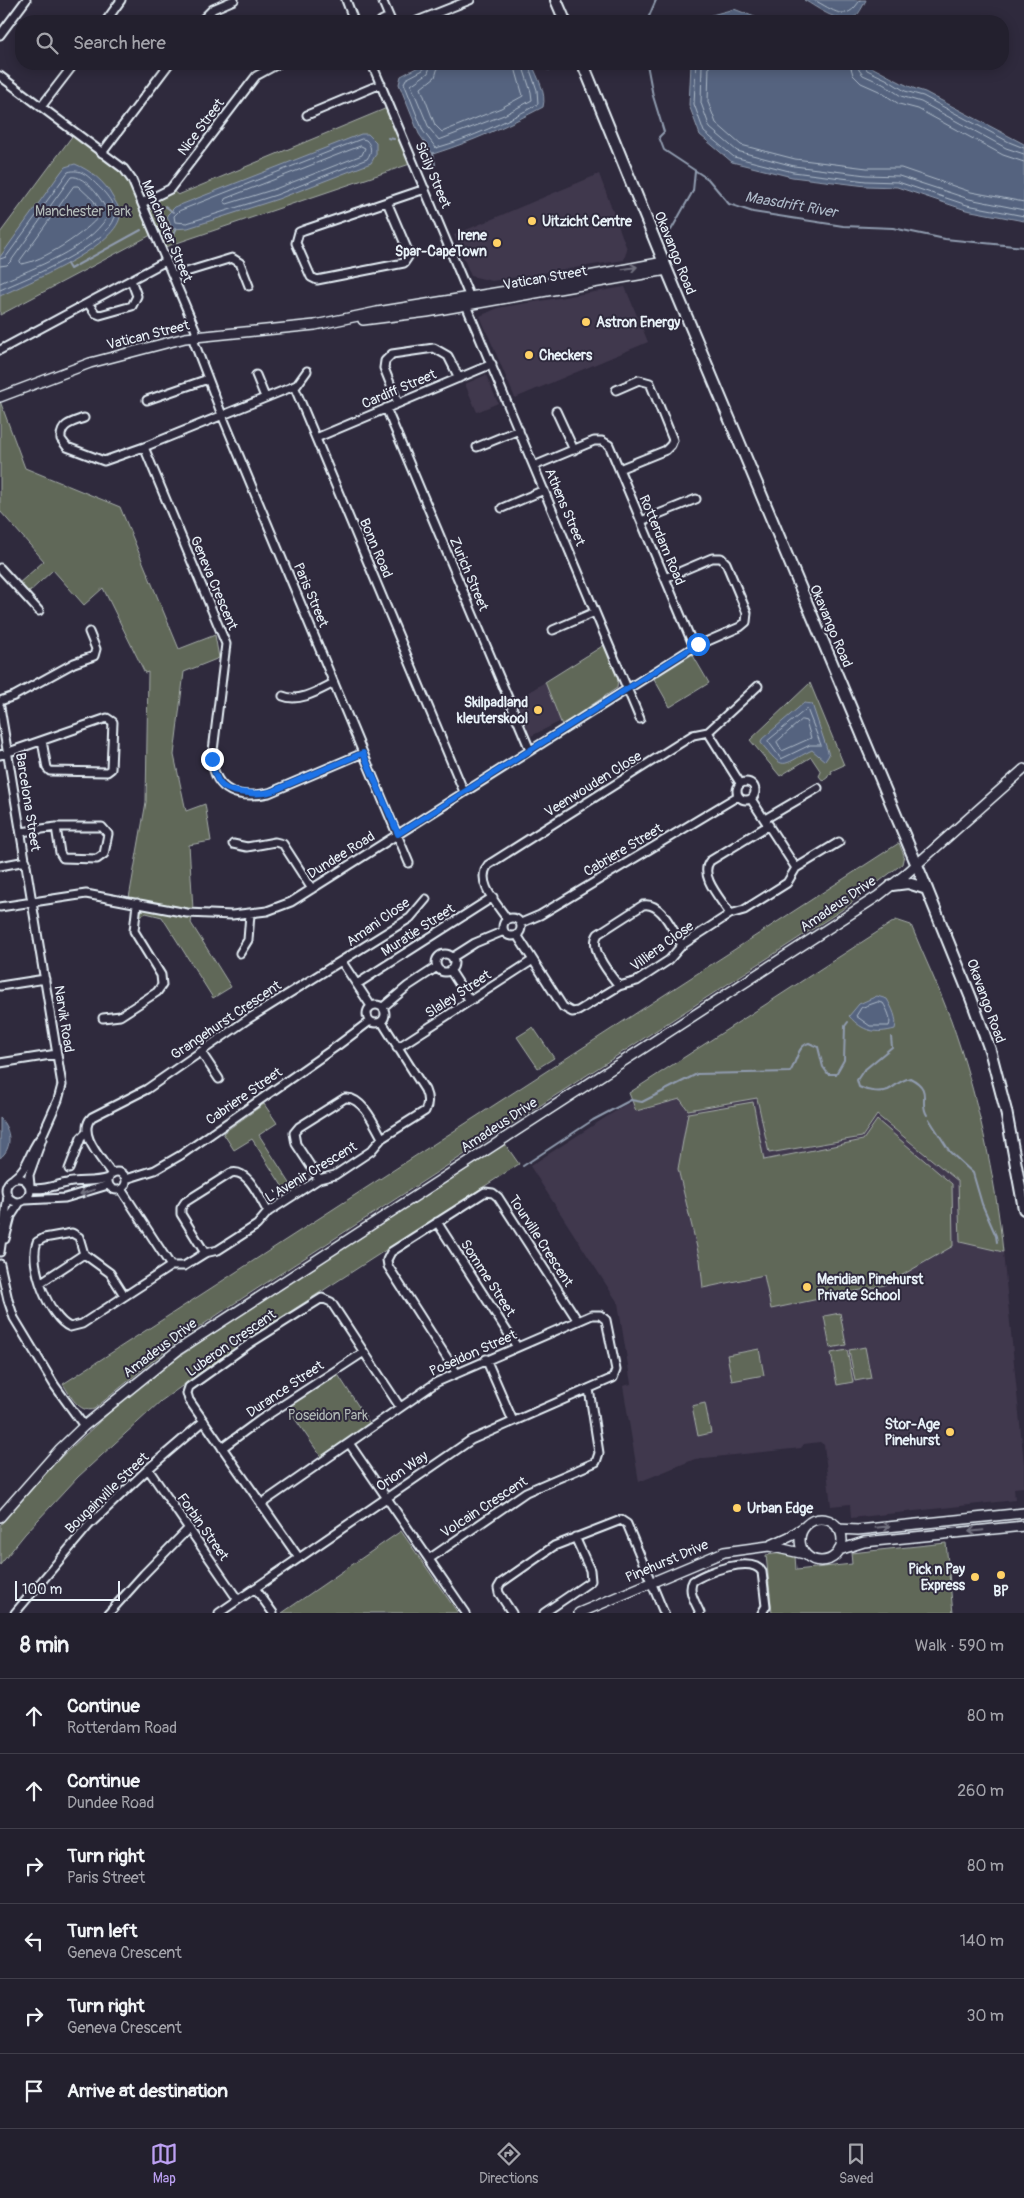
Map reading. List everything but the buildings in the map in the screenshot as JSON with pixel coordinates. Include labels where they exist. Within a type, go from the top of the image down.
[{"type":"main road","points":[[556,0],[562,15]]},
{"type":"main road","name":"Okavango Road","points":[[585,70],[665,266],[917,864],[971,998],[990,1050],[1006,1111],[1024,1209]]},
{"type":"main road","points":[[892,885],[908,883],[927,889]]},
{"type":"street","points":[[0,35],[26,0]]},
{"type":"street","points":[[111,15],[122,0]]},
{"type":"street","points":[[207,15],[213,9],[234,0]]},
{"type":"street","points":[[346,0],[352,15]]},
{"type":"street","points":[[382,0],[388,15]]},
{"type":"street","points":[[432,15],[470,0]]},
{"type":"street","points":[[41,107],[69,70]]},
{"type":"street","points":[[102,153],[164,70]]},
{"type":"street","name":"Nice Street","points":[[142,203],[170,189],[256,76],[267,70]]},
{"type":"street","name":"Sicily Street","points":[[375,70],[468,293],[468,301]]},
{"type":"street","name":"Manchester Street","points":[[0,76],[129,175],[196,331],[195,337]]},
{"type":"street","points":[[307,115],[381,84]]},
{"type":"street","points":[[387,202],[408,251],[408,257],[404,263],[317,280],[311,277],[296,243],[299,232],[425,189]]},
{"type":"street","points":[[173,276],[232,258],[240,263],[249,286]]},
{"type":"street","points":[[0,350],[166,261]]},
{"type":"street","name":"Vatican Street","points":[[0,397],[90,363],[195,337],[338,321],[377,312],[468,301],[665,266]]},
{"type":"street","points":[[88,303],[98,315],[132,306],[137,296],[131,280]]},
{"type":"street","name":"Athens Street","points":[[468,301],[468,310],[640,720]]},
{"type":"street","name":"Paris Street","points":[[195,337],[194,342],[222,415],[409,863]]},
{"type":"street","points":[[398,403],[384,368],[385,361],[392,354],[434,348],[448,356],[458,378]]},
{"type":"street","name":"Cardiff Street","points":[[316,438],[492,364]]},
{"type":"street","points":[[84,418],[67,424],[62,428],[61,439],[67,448],[104,461],[144,447],[299,384],[308,371]]},
{"type":"street","points":[[256,374],[265,397]]},
{"type":"street","points":[[147,400],[208,379]]},
{"type":"street","points":[[616,390],[639,380],[650,383],[673,440],[666,450],[619,469]]},
{"type":"street","name":"Bonn Road","points":[[294,386],[464,792]]},
{"type":"street","name":"Zurich Street","points":[[386,408],[530,750]]},
{"type":"street","points":[[556,411],[574,450]]},
{"type":"street","points":[[476,447],[519,430]]},
{"type":"street","name":"Rotterdam Road","points":[[534,466],[596,440],[604,442],[610,448],[694,647]]},
{"type":"street","name":"Geneva Crescent","points":[[144,447],[226,644],[212,759],[222,786],[232,792],[258,794],[269,792],[363,753]]},
{"type":"street","points":[[502,508],[544,490]]},
{"type":"street","points":[[641,521],[696,499]]},
{"type":"street","points":[[627,689],[694,647],[740,627],[747,619],[747,613],[726,564],[721,558],[712,558],[665,578]]},
{"type":"street","points":[[0,568],[38,611]]},
{"type":"street","points":[[553,630],[595,612]]},
{"type":"street","points":[[0,701],[14,696],[74,663],[94,656],[96,649],[88,632]]},
{"type":"street","points":[[283,696],[293,699],[300,698],[334,684]]},
{"type":"street","name":"Veenwouden Close","points":[[507,919],[483,880],[484,871],[488,865],[693,735],[708,732],[758,686]]},
{"type":"street","name":"Dundee Road","points":[[0,907],[86,894],[193,913],[250,914],[283,905],[627,689]]},
{"type":"street","name":"Barcelona Street","points":[[0,707],[4,754],[21,832],[32,902]]},
{"type":"street","points":[[4,754],[42,741],[110,718],[113,722],[111,769],[107,772],[50,771],[46,767],[42,741]]},
{"type":"street","points":[[708,732],[740,783]]},
{"type":"street","name":"Amadeus Drive","points":[[0,1516],[60,1449],[84,1426],[162,1363],[209,1329],[803,945],[892,885],[1024,768]]},
{"type":"street","points":[[740,783],[746,782],[754,785],[755,792],[751,799]]},
{"type":"street","points":[[740,783],[737,788],[738,796],[744,800],[751,799]]},
{"type":"street","points":[[730,914],[707,877],[707,865],[710,861],[818,788]]},
{"type":"street","name":"Cabriere Street","points":[[521,923],[540,914],[738,796]]},
{"type":"street","points":[[751,799],[796,868]]},
{"type":"street","points":[[21,832],[56,827],[106,829],[108,837],[104,854],[97,859],[64,858],[60,852],[56,827]]},
{"type":"street","points":[[233,844],[247,847],[274,842],[283,844],[312,888]]},
{"type":"street","name":"Villiera Close","points":[[517,935],[564,1007],[569,1011],[575,1012],[619,986],[636,981],[669,960],[682,945],[730,914],[744,910],[787,882],[796,868],[839,842]]},
{"type":"street","points":[[0,866],[26,861]]},
{"type":"street","name":"Muratie Street","points":[[357,984],[493,896]]},
{"type":"street","name":"Amani Close","points":[[342,962],[410,918],[426,899]]},
{"type":"street","name":"Narvik Road","points":[[14,1178],[22,1172],[42,1136],[62,1090],[32,902]]},
{"type":"street","points":[[103,1018],[120,1016],[157,992],[162,985],[161,975],[134,931],[137,903]]},
{"type":"street","points":[[619,986],[595,948],[595,940],[598,934],[644,905],[650,904],[658,908],[682,945]]},
{"type":"street","points":[[240,953],[248,940],[250,914]]},
{"type":"street","points":[[515,918],[521,923],[522,929],[517,935],[511,936],[504,931],[503,925],[507,919],[515,918]]},
{"type":"street","points":[[453,957],[475,943],[504,931]]},
{"type":"street","points":[[445,953],[453,957],[454,964],[450,970],[443,972],[437,968],[436,960],[439,955],[445,953]]},
{"type":"street","name":"Slaley Street","points":[[397,1048],[533,960]]},
{"type":"street","points":[[342,962],[371,1006]]},
{"type":"street","name":"Grangehurst Crescent","points":[[69,1169],[82,1138],[87,1132],[87,1124],[92,1117],[147,1089],[311,978],[342,962]]},
{"type":"street","points":[[383,1007],[408,986],[437,968]]},
{"type":"street","points":[[450,970],[470,1002]]},
{"type":"street","points":[[0,986],[45,978]]},
{"type":"street","points":[[376,1004],[383,1007],[386,1014],[382,1022],[374,1023],[370,1021],[367,1014],[371,1006],[376,1004]]},
{"type":"street","name":"Cabriere Street","points":[[126,1179],[155,1170],[181,1156],[338,1046],[370,1021]]},
{"type":"street","name":"L'Avenir Crescent","points":[[40,1283],[44,1294],[62,1322],[70,1327],[82,1324],[171,1266],[184,1266],[205,1253],[218,1250],[257,1225],[268,1212],[319,1179],[334,1176],[371,1151],[382,1138],[425,1111],[428,1105],[428,1097],[425,1090],[382,1022]]},
{"type":"street","points":[[201,1052],[219,1079]]},
{"type":"street","points":[[0,1063],[57,1054]]},
{"type":"street","points":[[319,1179],[295,1141],[294,1132],[299,1127],[345,1098],[350,1098],[358,1102],[382,1138]]},
{"type":"street","points":[[8,1196],[12,1200],[23,1201],[56,1199],[78,1195],[109,1179],[120,1172],[126,1179],[125,1185],[121,1189],[114,1190],[109,1179],[90,1142],[87,1132]]},
{"type":"street","name":"Narvik Road","points":[[30,1187],[29,1175],[42,1142],[42,1136]]},
{"type":"street","points":[[205,1253],[181,1214],[182,1208],[186,1202],[230,1173],[238,1172],[245,1176],[268,1212]]},
{"type":"street","points":[[0,1249],[8,1196],[7,1185],[14,1178],[22,1178],[30,1187],[40,1189],[67,1183],[93,1183],[109,1179]]},
{"type":"street","points":[[0,1249],[5,1239],[11,1216],[30,1195],[30,1187]]},
{"type":"street","points":[[54,1187],[56,1199]]},
{"type":"street","points":[[121,1189],[171,1266]]},
{"type":"street","name":"Tourville Crescent","points":[[456,1372],[387,1262],[392,1252],[484,1192],[496,1194],[578,1321]]},
{"type":"street","name":"Somme Street","points":[[437,1222],[517,1347]]},
{"type":"street","points":[[84,1254],[40,1283],[34,1258],[36,1246],[40,1240],[74,1233],[79,1237],[84,1254],[110,1273],[124,1295]]},
{"type":"street","points":[[0,1264],[14,1318],[55,1386],[84,1426]]},
{"type":"street","name":"Luberon Crescent","points":[[299,1558],[188,1398],[190,1387],[252,1342],[318,1299],[325,1298],[331,1302],[400,1406]]},
{"type":"street","name":"Poseidon Street","points":[[261,1504],[437,1382],[456,1372],[578,1321],[595,1315],[600,1315],[606,1320],[616,1370],[614,1377]]},
{"type":"street","name":"Durance Street","points":[[222,1448],[260,1420],[364,1352]]},
{"type":"street","points":[[486,1360],[513,1421]]},
{"type":"street","name":"Orion Way","points":[[219,1613],[462,1445],[614,1377]]},
{"type":"street","name":"Volcain Crescent","points":[[429,1559],[526,1492],[596,1462],[599,1453],[588,1389]]},
{"type":"street","name":"Bougainville Street","points":[[15,1613],[89,1525],[148,1469],[204,1421]]},
{"type":"street","points":[[349,1443],[466,1613]]},
{"type":"street","name":"Forbin Street","points":[[148,1469],[238,1600]]},
{"type":"street","points":[[838,1529],[858,1530],[1024,1513]]},
{"type":"street","points":[[839,1550],[841,1536],[834,1524],[822,1519],[809,1523],[804,1527],[800,1541],[805,1554],[810,1558],[823,1561],[830,1559],[839,1550],[864,1542],[1024,1526]]},
{"type":"street","points":[[512,1613],[499,1594],[499,1585],[554,1546],[616,1520],[624,1521],[627,1524],[664,1613]]},
{"type":"street","name":"Pinehurst Drive","points":[[579,1613],[724,1552],[769,1546],[791,1536],[804,1527]]},
{"type":"street","points":[[109,1613],[189,1528]]},
{"type":"street","points":[[544,1613],[591,1581],[590,1570],[575,1537]]},
{"type":"street","name":"Pinehurst Drive","points":[[769,1546],[805,1554]]},
{"type":"street","points":[[700,1613],[691,1593],[691,1586],[695,1580],[722,1568],[751,1564],[759,1567],[762,1572],[766,1606],[762,1613]]},
{"type":"street","points":[[255,1588],[273,1613]]},
{"type":"shaded area","points":[[599,174],[627,249],[624,260],[492,281],[471,276],[454,235]]},
{"type":"shaded area","points":[[625,287],[648,342],[515,398],[480,316],[498,308]]},
{"type":"shaded area","points":[[486,375],[498,403],[477,412],[465,384]]},
{"type":"shaded area","name":"Skilpadland kleuterskool","points":[[545,682],[561,721],[531,736],[516,700]]},
{"type":"shaded area","name":"Meridian Pinehurst Private School","points":[[757,1097],[769,1153],[862,1137],[877,1115],[958,1181],[960,1242],[1003,1252],[1024,1464],[1024,1487],[1014,1488],[1015,1500],[851,1518],[850,1504],[831,1506],[824,1445],[820,1442],[804,1444],[801,1448],[695,1459],[639,1482],[623,1386],[631,1384],[618,1303],[530,1166],[625,1105],[633,1103],[636,1111],[680,1099],[688,1110]]},
{"type":"green space","points":[[387,108],[410,164],[165,247],[150,211],[158,199],[173,191],[178,195]]},
{"type":"green space","name":"Manchester Park","points":[[73,135],[126,177],[151,235],[0,315],[0,233]]},
{"type":"green space","points":[[0,401],[25,468],[120,507],[179,649],[215,635],[219,658],[184,672],[174,755],[186,811],[205,804],[211,841],[189,845],[193,909],[129,898],[146,802],[148,672],[145,673],[103,588],[84,605],[53,570],[27,594],[18,584],[44,561],[0,511]]},
{"type":"green space","points":[[604,645],[618,678],[617,688],[562,725],[545,682]]},
{"type":"green space","points":[[691,652],[709,683],[670,707],[653,677]]},
{"type":"green space","points":[[810,683],[844,765],[831,771],[832,773],[823,781],[819,776],[821,772],[811,757],[780,776],[750,740]]},
{"type":"green space","points":[[899,843],[904,855],[902,864],[842,910],[232,1305],[170,1347],[94,1409],[84,1409],[79,1406],[63,1384]]},
{"type":"green space","points":[[146,909],[192,917],[191,923],[231,987],[213,998],[162,917],[146,913],[138,917],[141,911]]},
{"type":"green space","points":[[896,920],[911,925],[951,1020],[960,1047],[984,1134],[1003,1252],[960,1242],[958,1181],[877,1115],[862,1137],[769,1153],[757,1098],[688,1110],[680,1099],[636,1111],[629,1093]]},
{"type":"green space","points":[[533,1027],[554,1058],[538,1068],[517,1037]]},
{"type":"green space","points":[[753,1102],[764,1160],[863,1140],[877,1120],[952,1184],[953,1246],[885,1285],[771,1309],[764,1275],[703,1288],[700,1260],[678,1169],[688,1113]]},
{"type":"green space","points":[[264,1104],[277,1123],[259,1135],[293,1188],[286,1192],[252,1139],[234,1150],[223,1133]]},
{"type":"green space","points":[[505,1144],[519,1164],[251,1337],[161,1401],[78,1477],[25,1534],[0,1565],[0,1525],[59,1459],[122,1401],[170,1363],[237,1317]]},
{"type":"green space","points":[[840,1313],[846,1345],[830,1348],[824,1316]]},
{"type":"green space","points":[[865,1347],[871,1378],[855,1381],[849,1350]]},
{"type":"green space","points":[[759,1349],[764,1375],[732,1381],[727,1355]]},
{"type":"green space","points":[[847,1350],[853,1382],[837,1385],[831,1353]]},
{"type":"green space","name":"Poseidon Park","points":[[337,1373],[370,1424],[322,1458],[286,1406]]},
{"type":"green space","points":[[705,1403],[711,1433],[698,1436],[692,1406]]},
{"type":"green space","points":[[401,1531],[458,1613],[282,1613]]},
{"type":"green space","points":[[946,1543],[953,1613],[772,1613],[766,1555],[783,1553],[795,1556],[796,1570],[852,1564],[851,1553]]},
{"type":"water","points":[[804,0],[866,0],[856,15],[831,15]]},
{"type":"water","points":[[734,9],[750,15],[712,15]]},
{"type":"water","points":[[412,70],[535,70],[543,91],[543,107],[489,133],[433,154],[419,134],[399,84],[401,76]]},
{"type":"water","points":[[691,70],[877,70],[925,92],[1024,144],[1024,221],[966,210],[897,187],[866,186],[792,177],[732,162],[700,135],[689,105]]},
{"type":"water","points":[[361,134],[368,134],[376,142],[376,154],[371,163],[278,199],[188,228],[172,229],[167,215],[175,207]]},
{"type":"water","points":[[75,164],[96,177],[109,191],[118,206],[120,217],[114,229],[103,241],[87,252],[0,296],[0,257],[65,167]]},
{"type":"water","points":[[804,703],[812,704],[829,755],[825,761],[812,750],[788,762],[779,762],[761,743],[762,739]]},
{"type":"water","points":[[877,996],[887,999],[889,1002],[895,1017],[895,1029],[870,1030],[859,1025],[849,1016],[859,1004]]},
{"type":"water","points":[[0,1118],[8,1133],[9,1144],[0,1158]]},
{"type":"waterway","points":[[650,15],[656,0]]},
{"type":"waterway","name":"Maasdrift River","points":[[648,70],[653,96],[664,132],[659,137],[664,150],[708,179],[729,204],[753,212],[843,226],[893,228],[945,239],[1024,247]]},
{"type":"waterway","points":[[388,138],[394,139]]},
{"type":"waterway","points":[[433,153],[435,165]]},
{"type":"waterway","points":[[670,232],[693,191],[695,171]]},
{"type":"waterway","points":[[165,206],[173,212]]},
{"type":"waterway","points":[[173,235],[176,228]]},
{"type":"waterway","points":[[67,264],[70,269],[141,230]]},
{"type":"waterway","points":[[523,1166],[593,1120],[631,1100],[642,1102],[697,1074],[790,1072],[802,1047],[809,1043],[818,1047],[823,1067],[828,1074],[836,1074],[844,1060],[845,1026],[848,1022]]},
{"type":"waterway","points":[[891,1037],[892,1047],[863,1071],[857,1080],[859,1087],[866,1090],[884,1091],[910,1078],[917,1082],[924,1091],[924,1105],[927,1115]]},
{"type":"waterway","points":[[929,1119],[950,1152],[973,1173],[982,1204],[997,1242]]},
{"type":"place","name":"Uitzicht Centre","points":[[532,221]]},
{"type":"place","name":"Irene Spar-CapeTown","points":[[497,243]]},
{"type":"place","name":"Astron Energy","points":[[586,322]]},
{"type":"place","name":"Checkers","points":[[529,355]]},
{"type":"place","name":"Skilpadland kleuterskool","points":[[538,710]]},
{"type":"place","name":"Meridian Pinehurst Private School","points":[[807,1287]]},
{"type":"place","name":"Stor-Age Pinehurst","points":[[950,1432]]},
{"type":"place","name":"Urban Edge","points":[[737,1508]]},
{"type":"place","name":"BP","points":[[1001,1575]]},
{"type":"place","name":"Pick n Pay Express","points":[[975,1577]]},
{"type":"route","points":[[212,759],[224,789],[230,792],[262,794],[363,753],[398,834],[698,644]]}]
